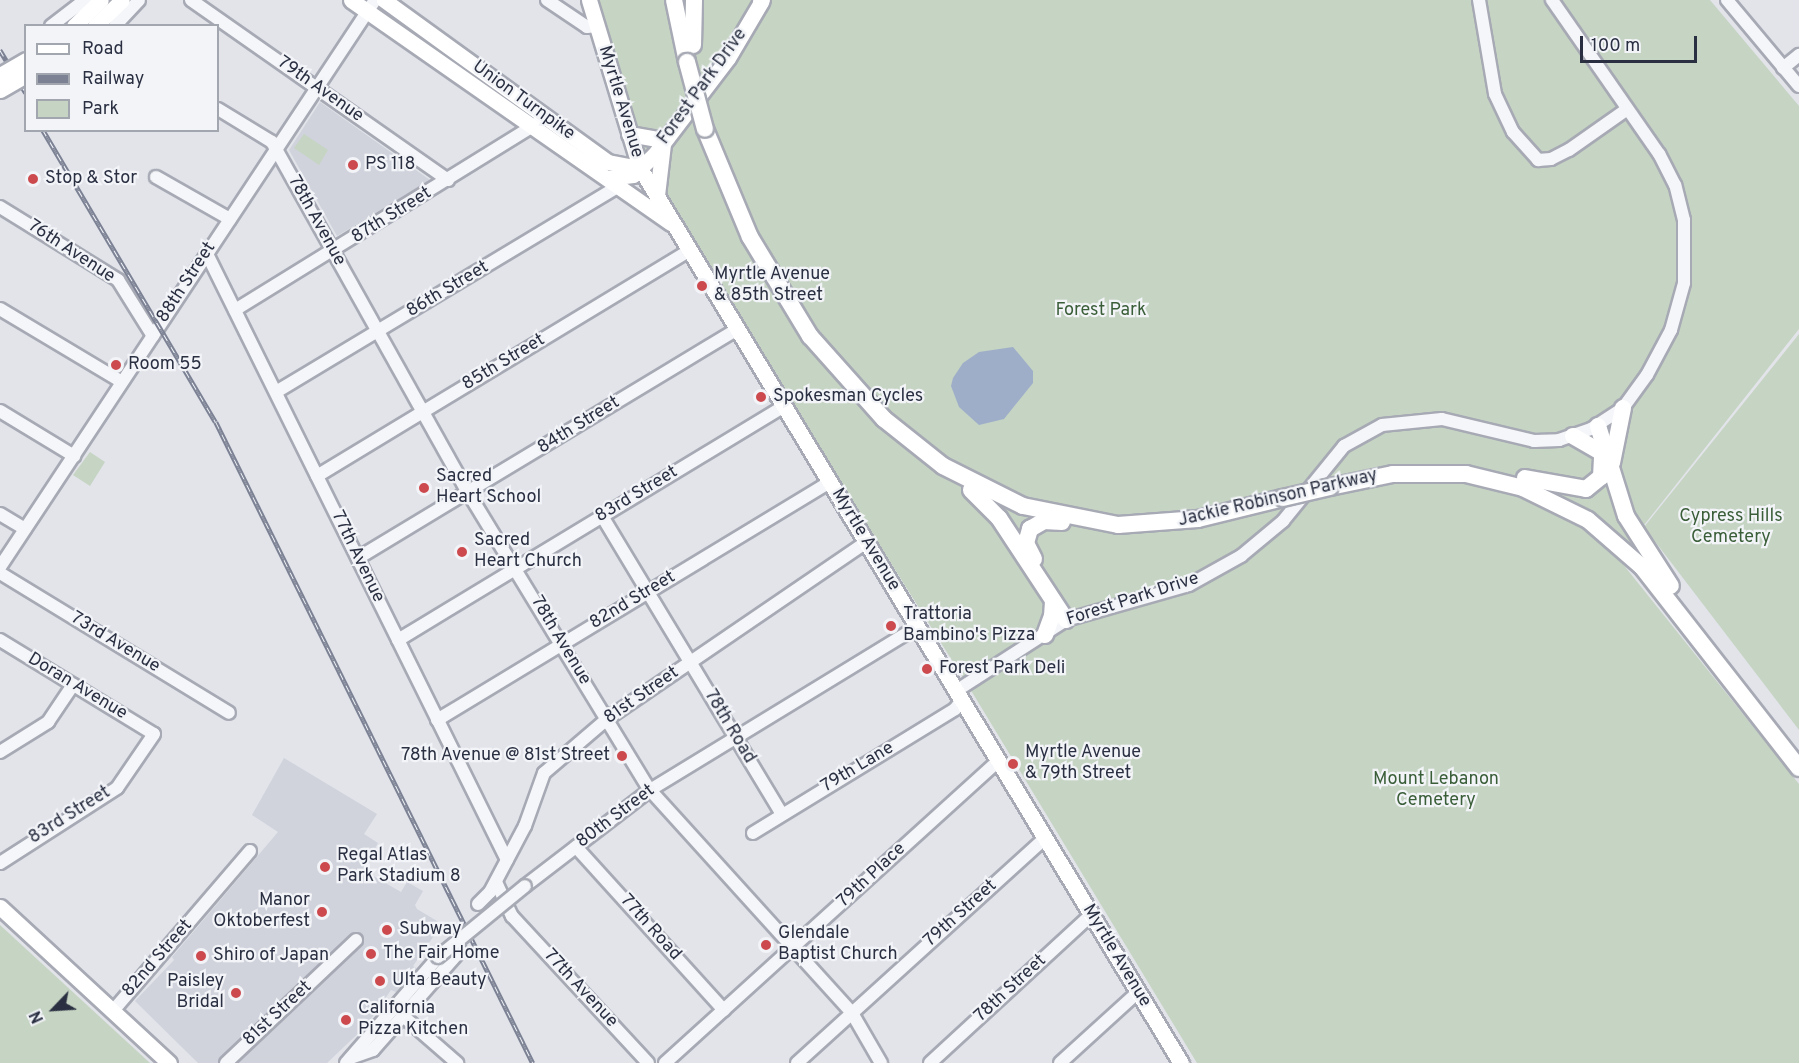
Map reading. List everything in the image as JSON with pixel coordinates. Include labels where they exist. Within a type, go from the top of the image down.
[{"type":"highway","points":[[669,0],[680,28]]},
{"type":"highway","name":"Jackie Robinson Parkway","points":[[674,0],[680,28],[692,55]]},
{"type":"highway","name":"Jackie Robinson Parkway","points":[[684,0],[692,55],[709,127],[750,237],[810,336],[884,419],[943,466],[1023,506],[1074,519],[1118,525],[1192,520],[1394,464],[1426,461],[1470,464],[1525,478],[1600,516],[1634,543],[1671,586],[1799,751]]},
{"type":"highway","points":[[692,55],[694,0]]},
{"type":"highway","name":"Jackie Robinson Parkway","points":[[709,127],[751,217],[817,328],[869,391],[956,462],[994,483],[1036,499],[1118,514],[1193,511],[1286,493]]},
{"type":"highway","points":[[1611,466],[1623,408]]},
{"type":"highway","points":[[1525,478],[1586,489],[1601,477],[1601,452],[1594,428]]},
{"type":"highway","points":[[1594,428],[1611,466],[1626,516],[1671,586]]},
{"type":"highway","points":[[1573,436],[1601,452]]},
{"type":"highway","points":[[943,466],[995,513],[1053,601],[1069,619]]},
{"type":"highway","name":"Jackie Robinson Parkway","points":[[1330,482],[1393,474],[1466,474],[1524,488],[1588,519],[1642,567],[1799,768]]},
{"type":"highway","points":[[1069,619],[1029,551],[1028,532],[1036,524],[1047,521],[1085,526],[1118,525]]},
{"type":"highway","points":[[1045,635],[1052,616],[1053,601]]},
{"type":"main road","points":[[76,24],[102,0]]},
{"type":"main road","points":[[97,24],[122,0]]},
{"type":"main road","name":"Union Turnpike","points":[[351,0],[371,5],[539,121],[608,162],[640,168]]},
{"type":"main road","name":"Union Turnpike","points":[[384,0],[614,182],[677,227]]},
{"type":"main road","name":"Myrtle Avenue","points":[[589,0],[640,168],[1181,1063]]},
{"type":"main road","name":"Forest Park Drive","points":[[640,168],[728,58],[761,1]]},
{"type":"main road","points":[[0,75],[24,61]]},
{"type":"main road","points":[[0,90],[24,76]]},
{"type":"main road","points":[[629,134],[664,140],[657,195]]},
{"type":"main road","points":[[614,182],[633,175],[640,168]]},
{"type":"main road","points":[[0,907],[169,1063]]},
{"type":"street","points":[[54,24],[85,0]]},
{"type":"street","points":[[117,24],[139,0]]},
{"type":"street","name":"79th Avenue","points":[[191,0],[448,180]]},
{"type":"street","points":[[547,0],[586,27],[596,26]]},
{"type":"street","points":[[1479,0],[1495,94],[1513,132],[1538,160],[1551,159],[1569,150],[1626,110]]},
{"type":"street","name":"Forest Park Drive","points":[[959,695],[1069,619],[1189,585],[1241,556],[1283,520],[1344,446],[1382,425],[1442,419],[1534,441],[1573,436],[1594,428],[1623,408],[1647,375],[1671,330],[1684,283],[1687,243],[1675,185],[1659,154],[1626,110],[1552,0]]},
{"type":"street","points":[[1727,0],[1799,86]]},
{"type":"street","name":"88th Street","points":[[0,567],[371,5]]},
{"type":"street","points":[[1784,68],[1799,55]]},
{"type":"street","points":[[0,96],[0,102]]},
{"type":"street","name":"78th Avenue","points":[[219,110],[270,140],[276,149],[380,331],[469,494],[563,643],[650,790],[852,1013],[881,1063]]},
{"type":"street","name":"87th Street","points":[[236,310],[448,180],[539,121]]},
{"type":"street","points":[[156,177],[230,219]]},
{"type":"street","name":"86th Street","points":[[276,392],[380,331],[614,182]]},
{"type":"street","name":"76th Avenue","points":[[0,207],[118,280],[153,336]]},
{"type":"street","name":"85th Street","points":[[317,476],[690,250]]},
{"type":"street","name":"77th Avenue","points":[[207,254],[507,860]]},
{"type":"street","points":[[0,309],[122,382]]},
{"type":"street","name":"84th Street","points":[[358,558],[469,494],[738,329]]},
{"type":"street","name":"83rd Street","points":[[398,640],[784,406]]},
{"type":"street","points":[[0,411],[74,456]]},
{"type":"street","name":"82nd Street","points":[[437,720],[830,482]]},
{"type":"street","points":[[0,514],[25,529]]},
{"type":"street","name":"78th Road","points":[[602,516],[782,814]]},
{"type":"street","name":"81st Street","points":[[478,904],[496,882],[525,826],[544,773],[607,719],[866,542]]},
{"type":"street","name":"73rd Avenue","points":[[0,573],[229,713]]},
{"type":"street","name":"80th Street","points":[[350,1060],[438,957],[525,886],[650,790],[917,627]]},
{"type":"street","name":"Doran Avenue","points":[[0,640],[154,734]]},
{"type":"street","points":[[0,752],[48,722],[73,685]]},
{"type":"street","name":"79th Lane","points":[[753,833],[955,709],[959,695]]},
{"type":"street","name":"83rd Street","points":[[0,863],[117,788],[154,734]]},
{"type":"street","name":"79th Place","points":[[665,1063],[998,761]]},
{"type":"street","name":"79th Street","points":[[797,1063],[1045,838]]},
{"type":"street","name":"77th Road","points":[[576,848],[724,1010]]},
{"type":"street","name":"82nd Street","points":[[112,1012],[250,851]]},
{"type":"street","name":"77th Avenue","points":[[496,882],[512,916],[648,1063]]},
{"type":"street","name":"78th Street","points":[[930,1063],[1091,915]]},
{"type":"street","name":"81st Street","points":[[226,1063],[357,940]]},
{"type":"street","name":"80th Street","points":[[350,1060],[372,1050],[460,951]]},
{"type":"street","points":[[1060,1063],[1138,992]]},
{"type":"street","points":[[403,1016],[457,1063]]},
{"type":"shaded area","name":"PS 118","points":[[320,102],[430,180],[337,236],[289,150]]},
{"type":"shaded area","points":[[284,758],[377,814],[364,834],[378,843],[363,870],[401,892],[407,882],[423,891],[415,905],[417,909],[442,924],[413,966],[416,968],[396,992],[391,990],[366,1026],[327,1063],[198,1063],[135,1001],[174,960],[172,957],[278,832],[252,815]]},
{"type":"green space","name":"Forest Park","points":[[599,0],[1710,0],[1799,106],[1799,329],[1618,558],[1799,784],[1799,1063],[1197,1063],[975,697],[693,248],[648,166]]},
{"type":"green space","points":[[304,134],[328,150],[319,165],[294,148]]},
{"type":"green space","name":"Cypress Hills Cemetery","points":[[1799,334],[1799,730],[1644,527]]},
{"type":"green space","points":[[90,452],[105,462],[90,486],[73,475]]},
{"type":"green space","points":[[0,925],[150,1063],[0,1063]]},
{"type":"water","points":[[1013,347],[1033,371],[1033,383],[1004,419],[979,425],[959,407],[951,386],[953,378],[963,363],[979,352]]},
{"type":"railway","points":[[0,50],[24,90]]},
{"type":"railway","points":[[44,132],[216,422],[533,1063]]},
{"type":"place","name":"PS 118","points":[[353,165]]},
{"type":"place","name":"Stop & Stor","points":[[33,179]]},
{"type":"place","name":"Myrtle Avenue & 85th Street","points":[[702,286]]},
{"type":"place","name":"Room 55","points":[[116,365]]},
{"type":"place","name":"Spokesman Cycles","points":[[761,397]]},
{"type":"place","name":"Sacred Heart School","points":[[424,488]]},
{"type":"place","name":"Sacred Heart Church","points":[[462,552]]},
{"type":"place","name":"Trattoria Bambino's Pizza","points":[[891,626]]},
{"type":"place","name":"Forest Park Deli","points":[[927,669]]},
{"type":"place","name":"78th Avenue @ 81st Street","points":[[622,756]]},
{"type":"place","name":"Myrtle Avenue & 79th Street","points":[[1013,764]]},
{"type":"place","name":"Regal Atlas Park Stadium 8","points":[[325,867]]},
{"type":"place","name":"Manor Oktoberfest","points":[[322,912]]},
{"type":"place","name":"Subway","points":[[387,930]]},
{"type":"place","name":"Glendale Baptist Church","points":[[766,945]]},
{"type":"place","name":"The Fair Home","points":[[371,954]]},
{"type":"place","name":"Shiro of Japan","points":[[201,956]]},
{"type":"place","name":"Ulta Beauty","points":[[380,981]]},
{"type":"place","name":"Paisley Bridal","points":[[236,993]]},
{"type":"place","name":"California Pizza Kitchen","points":[[346,1020]]},
{"type":"park label","name":"Mount Lebanon Cemetery","points":[[1436,791]]}]
